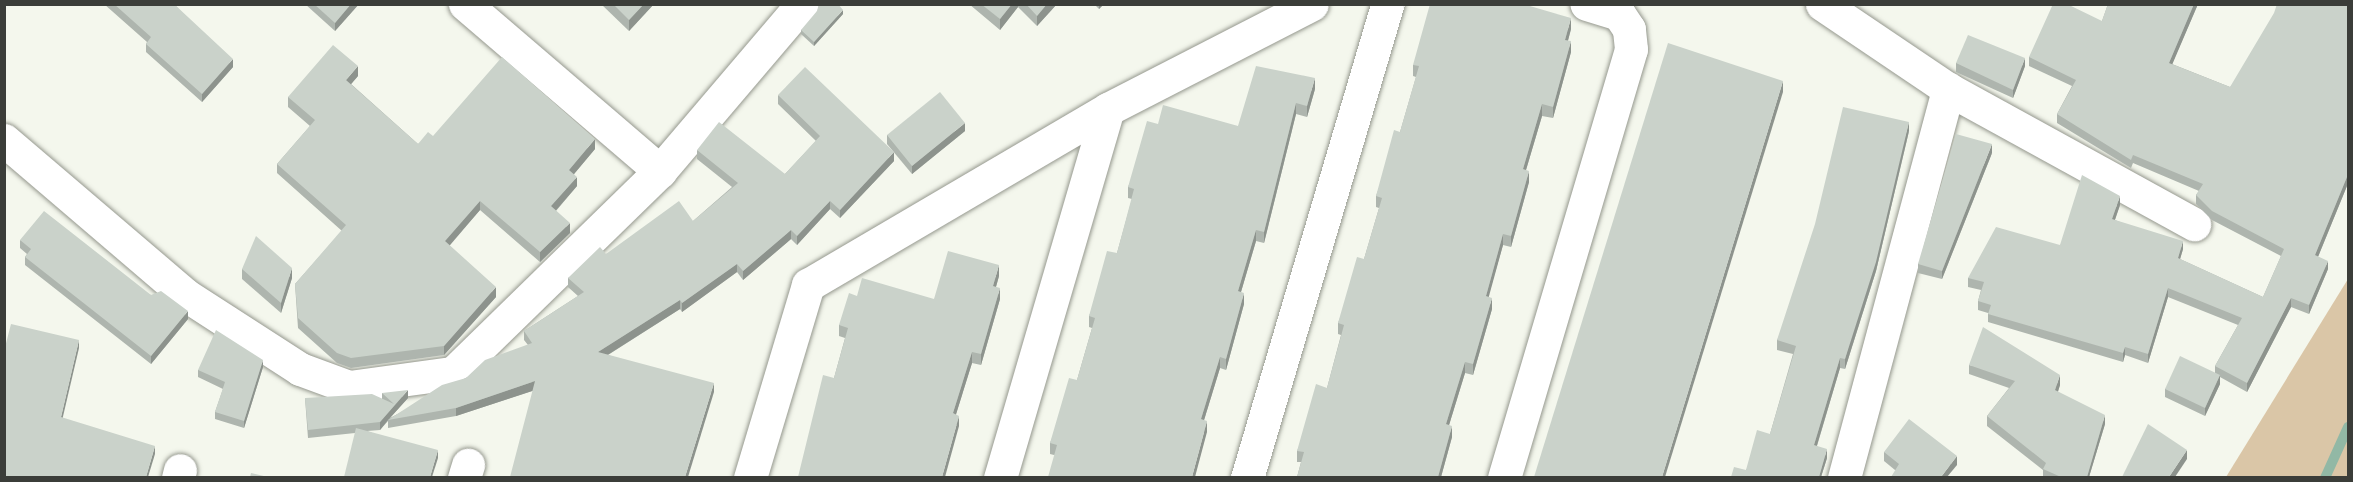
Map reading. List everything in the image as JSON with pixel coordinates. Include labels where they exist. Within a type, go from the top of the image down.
[{"type":"street","points":[[465,4],[660,171]]},
{"type":"street","points":[[4,140],[184,294],[300,369],[349,387],[453,373],[660,171],[802,4]]},
{"type":"street","points":[[750,477],[808,285],[1108,110],[1312,4]]},
{"type":"street","points":[[1247,477],[1387,4]]},
{"type":"street","points":[[1504,477],[1631,49],[1629,29],[1619,14],[1586,4]]},
{"type":"street","points":[[1822,4],[1948,89],[2194,224]]},
{"type":"street","points":[[1844,477],[1948,89]]},
{"type":"street","points":[[1000,477],[1108,110]]},
{"type":"shaded area","points":[[2348,279],[2348,477],[2226,477]]},
{"type":"building","points":[[114,4],[174,4],[233,59],[202,94],[146,44],[151,37]]},
{"type":"building","points":[[314,4],[351,4],[335,23]]},
{"type":"building","points":[[613,4],[644,4],[629,20]]},
{"type":"building","points":[[819,4],[838,4],[843,10],[814,42],[801,30],[817,11]]},
{"type":"building","points":[[981,4],[1012,4],[1000,19]]},
{"type":"building","points":[[1026,4],[1047,4],[1037,16]]},
{"type":"building","points":[[1430,4],[1523,4],[1571,18],[1565,40],[1571,41],[1553,107],[1542,104],[1523,169],[1529,171],[1511,236],[1503,234],[1486,296],[1492,298],[1473,364],[1465,362],[1446,424],[1452,426],[1438,477],[1297,477],[1304,452],[1297,451],[1316,384],[1327,388],[1344,325],[1338,323],[1357,257],[1364,259],[1382,198],[1376,196],[1394,130],[1400,132],[1419,66],[1413,65]]},
{"type":"building","points":[[2053,4],[2067,4],[2102,21],[2108,4],[2194,4],[2169,63],[2230,87],[2274,13],[2277,4],[2349,4],[2349,172],[2315,255],[2328,261],[2309,305],[2291,298],[2247,383],[2215,366],[2242,318],[2168,288],[2148,354],[2125,347],[2123,353],[1988,314],[1991,305],[1978,301],[1984,282],[1968,278],[1996,227],[2060,245],[2082,175],[2120,196],[2112,219],[2183,241],[2178,258],[2263,297],[2284,249],[2212,211],[2196,195],[2203,184],[2133,155],[2131,160],[2057,114],[2076,80],[2029,57]]},
{"type":"building","points":[[1968,35],[2025,58],[2013,90],[1956,63]]},
{"type":"building","points":[[1668,43],[1783,81],[1662,477],[1534,477]]},
{"type":"building","points":[[333,45],[358,66],[346,80],[418,144],[428,132],[433,136],[502,57],[595,139],[569,170],[577,177],[551,206],[570,223],[540,252],[480,201],[445,241],[496,287],[444,346],[351,358],[337,353],[298,318],[295,284],[346,225],[277,164],[315,120],[288,97]]},
{"type":"building","points":[[1256,66],[1315,78],[1307,106],[1296,103],[1264,232],[1256,230],[1238,291],[1244,293],[1226,359],[1220,357],[1201,419],[1207,421],[1192,477],[1048,477],[1057,445],[1050,443],[1069,378],[1077,380],[1095,318],[1089,316],[1107,251],[1117,253],[1134,189],[1128,187],[1147,121],[1158,124],[1163,105],[1238,126]]},
{"type":"building","points":[[805,67],[894,152],[840,210],[830,201],[797,236],[791,230],[743,271],[737,264],[682,303],[680,300],[598,352],[714,383],[685,477],[510,477],[535,381],[456,408],[388,420],[442,385],[466,378],[485,360],[532,343],[524,331],[584,292],[568,278],[600,247],[606,254],[679,201],[693,221],[738,183],[697,150],[719,122],[785,174],[820,136],[778,95]]},
{"type":"building","points":[[940,92],[965,123],[912,166],[887,135]]},
{"type":"building","points":[[1843,107],[1909,122],[1876,262],[1845,359],[1840,358],[1814,445],[1827,449],[1819,477],[1731,477],[1734,467],[1746,470],[1757,430],[1770,434],[1796,346],[1777,340],[1815,224]]},
{"type":"building","points":[[1956,134],[1992,144],[1942,271],[1918,264]]},
{"type":"building","points":[[44,211],[151,295],[161,291],[188,311],[151,356],[25,257],[31,249],[20,240]]},
{"type":"building","points":[[256,236],[292,268],[281,303],[242,269]]},
{"type":"building","points":[[948,251],[999,265],[993,286],[1000,288],[981,354],[972,352],[953,413],[959,416],[942,477],[798,477],[823,375],[834,378],[848,328],[839,325],[849,293],[857,296],[862,278],[934,299]]},
{"type":"building","points":[[11,324],[79,340],[61,417],[155,446],[146,477],[4,477],[4,351]]},
{"type":"building","points":[[1983,327],[2060,375],[2055,390],[2105,415],[2087,477],[2061,477],[2043,469],[2046,463],[1987,416],[2015,381],[1969,365]]},
{"type":"building","points":[[216,330],[263,360],[244,421],[215,412],[225,382],[198,370]]},
{"type":"building","points":[[2180,356],[2220,375],[2205,408],[2165,389]]},
{"type":"building","points":[[408,390],[380,422],[308,430],[305,398],[372,394],[394,404],[382,393]]},
{"type":"building","points":[[1909,419],[1957,456],[1941,477],[1891,477],[1899,464],[1884,452]]},
{"type":"building","points":[[2148,424],[2187,450],[2169,477],[2122,477]]},
{"type":"building","points":[[356,428],[438,450],[430,477],[344,477]]},
{"type":"building","points":[[251,473],[268,477],[250,477]]},
{"type":"waterway","points":[[2325,478],[2348,427]]}]
